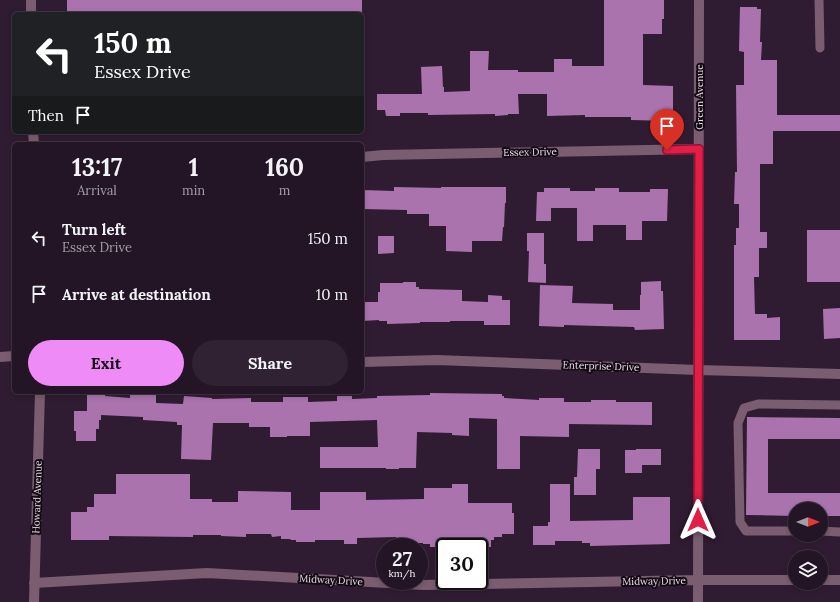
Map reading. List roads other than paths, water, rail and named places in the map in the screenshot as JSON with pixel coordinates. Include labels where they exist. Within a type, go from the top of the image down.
[{"type":"street","points":[[31,0],[31,12]]},
{"type":"street","name":"Green Avenue","points":[[698,602],[699,0]]},
{"type":"street","name":"Essex Drive","points":[[364,157],[384,155],[699,149]]},
{"type":"street","points":[[0,357],[12,356]]},
{"type":"street","name":"Enterprise Drive","points":[[364,362],[437,360],[840,374]]},
{"type":"street","name":"Howard Avenue","points":[[34,602],[40,394]]},
{"type":"street","name":"Midway Drive","points":[[34,583],[207,573],[423,585],[698,580],[788,580]]},
{"type":"street","points":[[828,580],[840,580]]},
{"type":"lane","points":[[820,0],[820,48]]},
{"type":"lane","points":[[788,531],[746,530],[740,522],[738,423],[744,408],[758,404],[840,405]]},
{"type":"lane","points":[[828,531],[840,532]]}]
